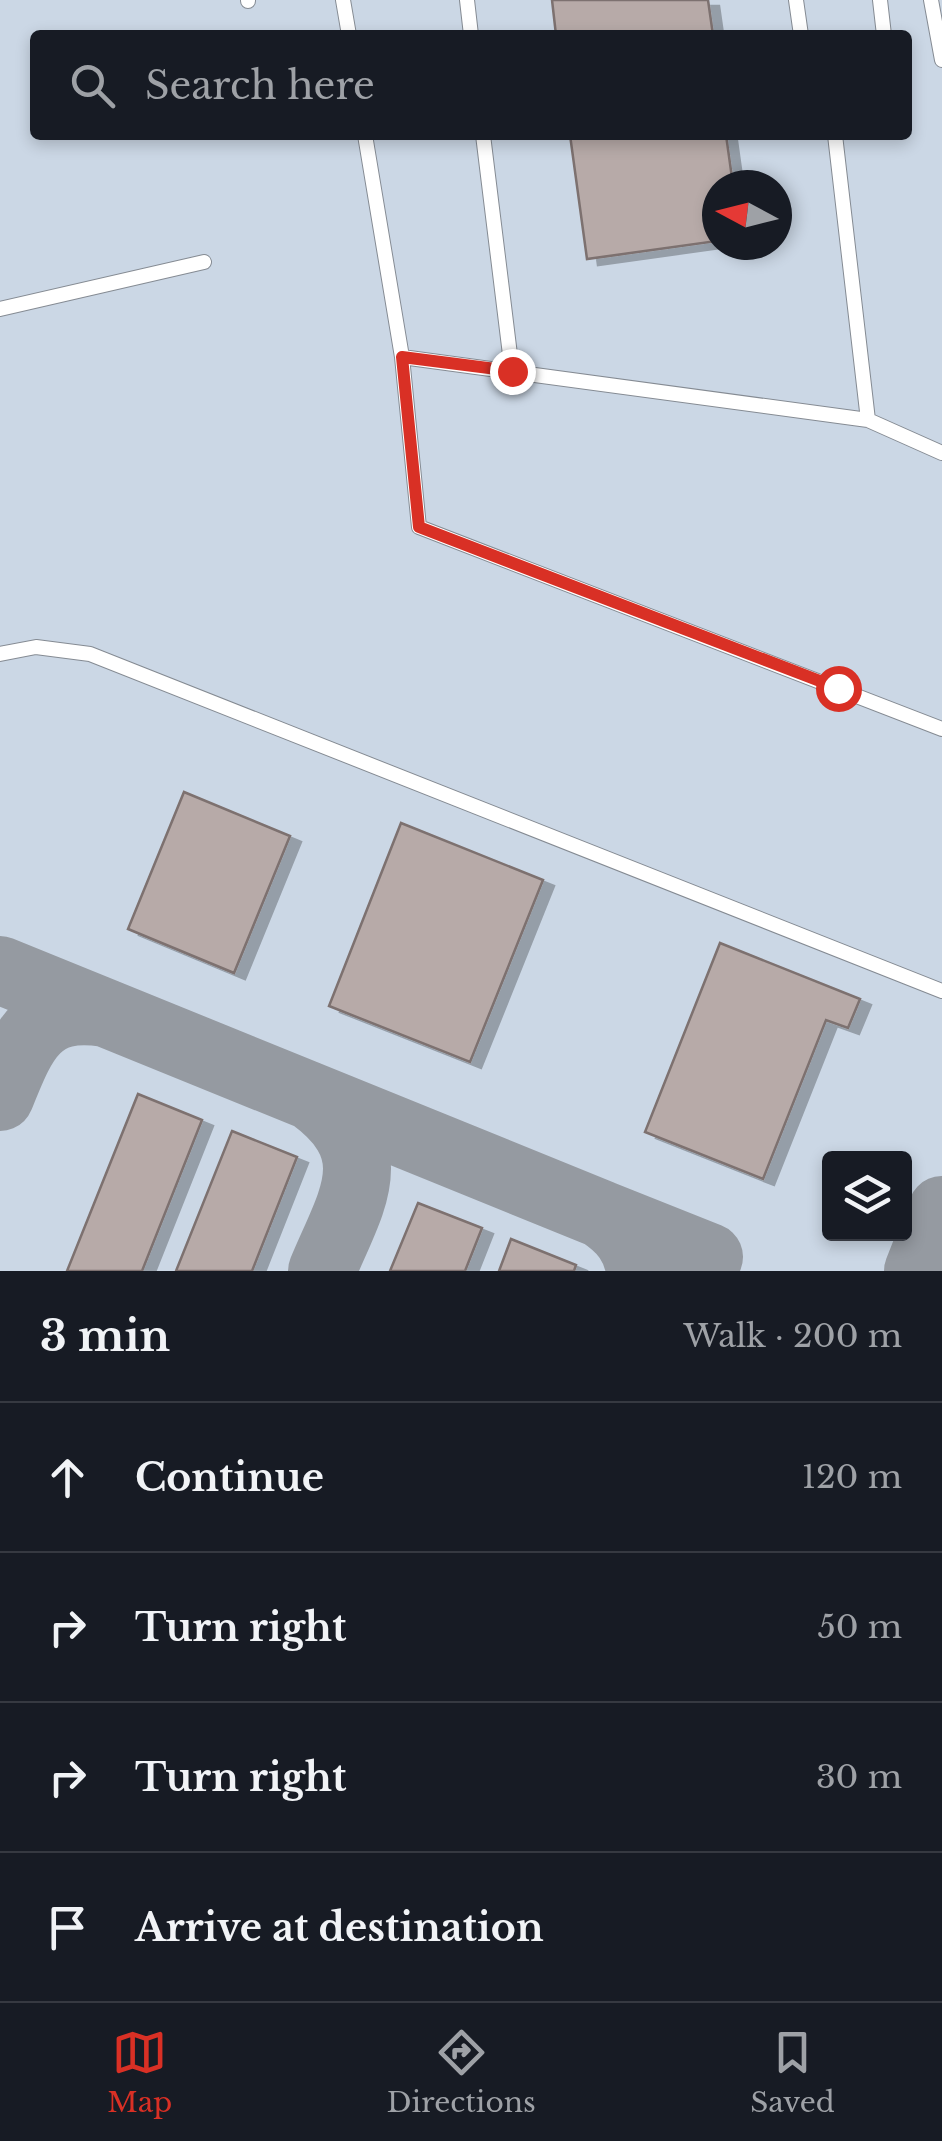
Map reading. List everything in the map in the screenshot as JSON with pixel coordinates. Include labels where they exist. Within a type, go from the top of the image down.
[{"type":"lane","points":[[343,0],[347,30]]},
{"type":"lane","points":[[466,0],[470,30]]},
{"type":"lane","points":[[796,0],[800,30]]},
{"type":"lane","points":[[880,0],[883,30]]},
{"type":"lane","points":[[931,0],[942,60]]},
{"type":"lane","points":[[366,140],[402,357],[419,527],[942,728]]},
{"type":"lane","points":[[484,140],[512,371]]},
{"type":"lane","points":[[837,140],[868,420]]},
{"type":"lane","points":[[0,310],[204,262]]},
{"type":"lane","points":[[402,357],[868,420],[942,454]]},
{"type":"lane","points":[[0,654],[36,648],[90,654],[942,991]]},
{"type":"shaded area","points":[[0,0],[942,0],[942,1271],[0,1271]]},
{"type":"building","points":[[552,0],[708,0],[712,30],[555,30]]},
{"type":"building","points":[[571,140],[727,140],[731,170],[702,170],[702,243],[587,259]]},
{"type":"building","points":[[184,792],[290,836],[234,973],[128,929]]},
{"type":"building","points":[[401,823],[543,880],[470,1062],[329,1006]]},
{"type":"building","points":[[720,943],[860,999],[848,1028],[826,1020],[763,1179],[645,1132]]},
{"type":"building","points":[[138,1094],[202,1120],[142,1271],[67,1271]]},
{"type":"building","points":[[232,1131],[297,1157],[252,1271],[176,1271]]},
{"type":"building","points":[[418,1203],[482,1228],[465,1271],[390,1271]]},
{"type":"building","points":[[511,1239],[576,1265],[574,1271],[499,1271]]},
{"type":"taxiway","points":[[0,970],[601,1214],[627,1238],[640,1271]]},
{"type":"taxiway","points":[[0,1097],[25,1044],[47,1021],[82,1011],[105,1013]]},
{"type":"taxiway","points":[[312,1097],[350,1138],[356,1158],[352,1200],[322,1271]]},
{"type":"taxiway","points":[[918,1271],[942,1210]]},
{"type":"taxiway","points":[[601,1214],[709,1257]]},
{"type":"route","points":[[512,371],[402,357],[419,527],[838,688]]}]
